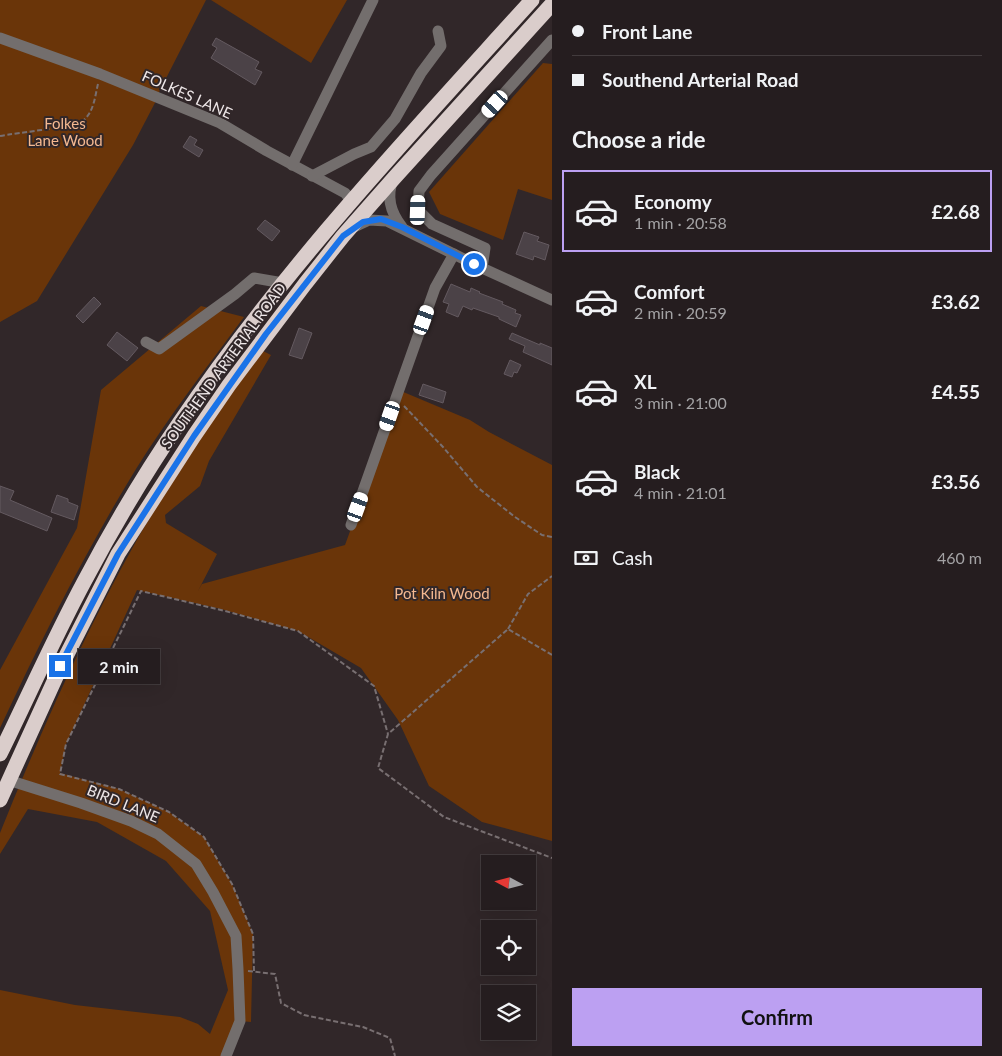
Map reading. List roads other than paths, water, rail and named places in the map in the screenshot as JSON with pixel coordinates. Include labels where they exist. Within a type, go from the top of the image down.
[{"type":"highway","name":"SOUTHEND ARTERIAL ROAD","points":[[0,754],[83,583],[146,474],[180,421],[282,283],[352,200],[532,0]]},
{"type":"highway","name":"SOUTHEND ARTERIAL ROAD","points":[[0,800],[60,666],[118,554],[229,384],[304,284],[343,236],[552,4]]},
{"type":"street","points":[[292,165],[373,0]]},
{"type":"street","points":[[312,176],[354,154],[371,148],[395,119],[421,73],[441,46],[438,31]]},
{"type":"street","name":"FOLKES LANE","points":[[0,38],[100,74],[220,123],[345,193],[352,200]]},
{"type":"street","points":[[482,268],[485,248],[432,224],[418,210],[419,192],[431,175],[552,40]]},
{"type":"street","points":[[395,177],[390,194],[390,203],[392,212],[402,227]]},
{"type":"street","points":[[343,236],[358,224],[369,220],[381,219],[402,227],[482,268],[552,300]]},
{"type":"street","points":[[351,525],[435,288],[454,254]]},
{"type":"street","points":[[146,342],[160,349],[254,278],[282,283]]},
{"type":"street","name":"BIRD LANE","points":[[8,780],[131,821],[158,834],[196,864],[236,936],[240,1021],[226,1056]]},
{"type":"park label","name":"Folkes Lane Wood","points":[[65,132]]},
{"type":"park label","name":"Pot Kiln Wood","points":[[442,594]]}]
